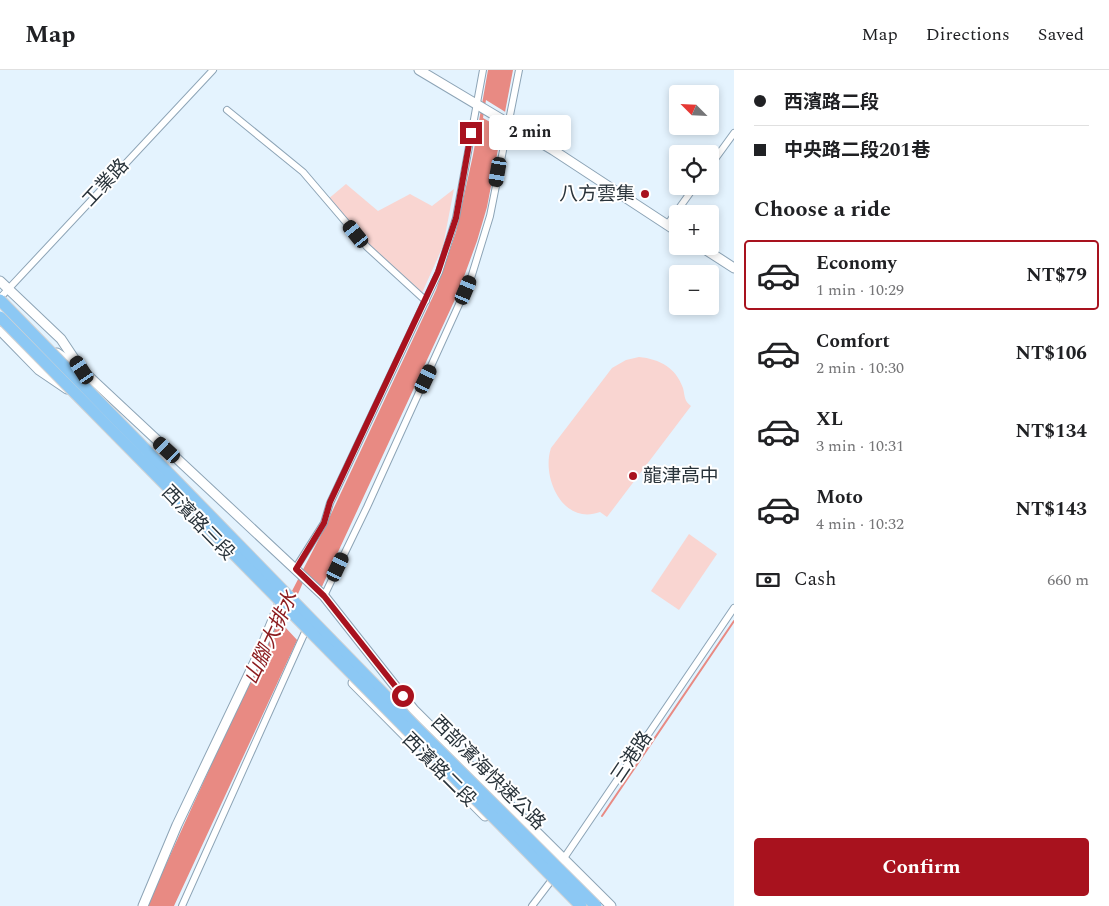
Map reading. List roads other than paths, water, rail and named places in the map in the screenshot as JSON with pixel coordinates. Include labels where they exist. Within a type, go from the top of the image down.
[{"type":"highway","name":"西部濱海快速公路","points":[[0,301],[418,728],[596,906]]},
{"type":"highway","name":"西部濱海快速公路","points":[[0,318],[581,906]]},
{"type":"street","name":"工業路","points":[[0,301],[8,288],[213,70]]},
{"type":"street","points":[[419,70],[508,122],[667,225],[689,195]]},
{"type":"street","points":[[296,569],[324,523],[330,502],[438,272],[456,218],[483,70]]},
{"type":"street","points":[[324,596],[367,507],[471,278],[490,216],[519,70]]},
{"type":"street","points":[[227,110],[303,172],[367,248],[426,301]]},
{"type":"street","points":[[719,154],[734,133]]},
{"type":"street","points":[[714,255],[734,268]]},
{"type":"street","name":"西濱路三段","points":[[0,280],[61,339],[82,370]]},
{"type":"street","name":"西濱路三段","points":[[0,301],[71,393],[305,632]]},
{"type":"street","name":"西濱路三段","points":[[23,329],[82,370],[296,569]]},
{"type":"street","name":"西濱路三段","points":[[0,330],[39,370],[71,393]]},
{"type":"street","name":"西濱路二段","points":[[296,569],[324,596],[414,710],[611,906]]},
{"type":"street","points":[[143,906],[177,825],[279,605]]},
{"type":"street","name":"三港路","points":[[532,906],[552,882],[564,858],[734,608]]},
{"type":"street","points":[[182,906],[305,632]]},
{"type":"street","name":"西濱路二段","points":[[305,632],[444,776],[575,906]]},
{"type":"water","name":"山腳大排水","points":[[488,70],[513,70],[487,207],[458,293],[174,906],[147,906],[278,618],[324,529],[436,290],[456,232],[473,155]]},
{"type":"waterway","points":[[602,816],[734,621]]},
{"type":"place","name":"八方雲集","points":[[645,194]]},
{"type":"place","name":"龍津高中","points":[[633,476]]}]
